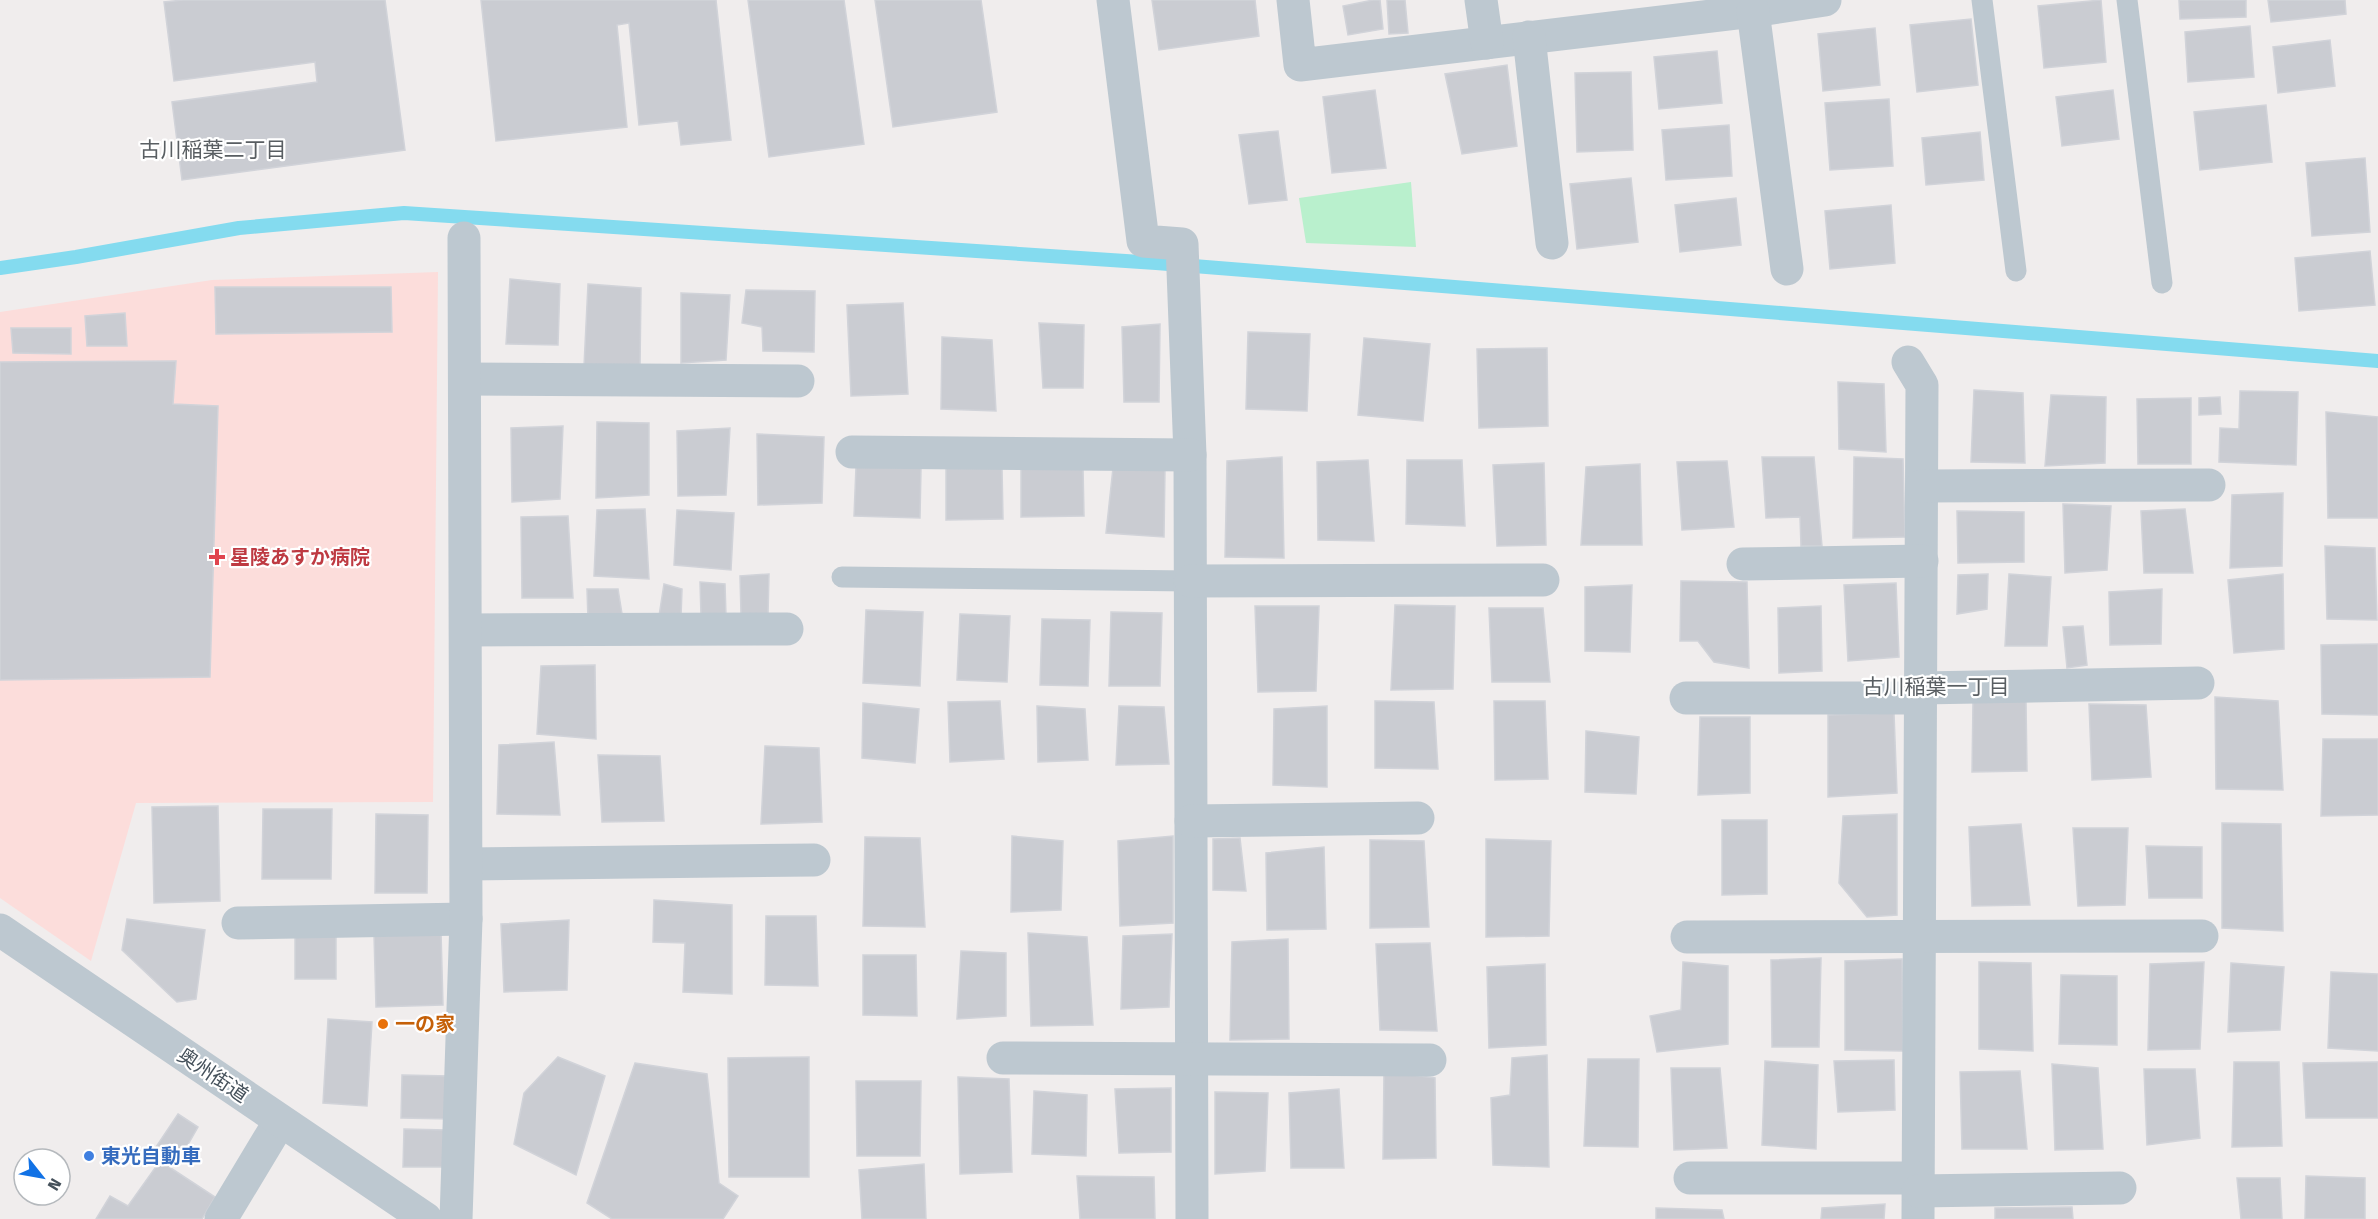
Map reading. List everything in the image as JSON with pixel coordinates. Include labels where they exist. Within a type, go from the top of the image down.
[{"type":"street","points":[[1113,0],[1143,241],[1182,243],[1190,455],[1192,1219]]},
{"type":"street","points":[[1293,0],[1300,65],[1753,11],[1825,0]]},
{"type":"street","points":[[1481,0],[1487,43]]},
{"type":"street","points":[[1753,11],[1787,269]]},
{"type":"street","points":[[1529,37],[1552,243]]},
{"type":"street","points":[[456,1219],[467,864],[464,238]]},
{"type":"street","points":[[1908,362],[1922,384],[1918,1196]]},
{"type":"street","points":[[465,379],[798,381]]},
{"type":"street","points":[[852,452],[1190,455]]},
{"type":"street","points":[[1922,486],[2209,485]]},
{"type":"street","points":[[1743,564],[1922,561]]},
{"type":"street","points":[[1191,581],[1543,580]]},
{"type":"street","points":[[466,630],[787,629]]},
{"type":"street","points":[[1686,698],[1921,693],[2198,683]]},
{"type":"street","points":[[1191,821],[1418,818]]},
{"type":"street","points":[[467,864],[814,860]]},
{"type":"street","points":[[238,923],[466,919]]},
{"type":"street","name":"奥州街道","points":[[0,930],[426,1219]]},
{"type":"street","points":[[1687,937],[2202,936]]},
{"type":"street","points":[[1004,1058],[1430,1060]]},
{"type":"street","points":[[220,1219],[280,1121]]},
{"type":"street","points":[[1690,1178],[1918,1196],[2120,1188]]},
{"type":"lane","points":[[1982,0],[2016,271]]},
{"type":"lane","points":[[2127,0],[2162,283]]},
{"type":"lane","points":[[842,577],[1191,581]]},
{"type":"shaded area","name":"星陵あすか病院","points":[[438,272],[433,802],[136,803],[91,961],[0,898],[0,312],[212,280]]},
{"type":"green space","points":[[1411,182],[1416,247],[1306,243],[1299,198]]},
{"type":"building","points":[[183,0],[385,0],[405,150],[182,180],[172,102],[317,82],[315,62],[174,81],[164,2]]},
{"type":"building","points":[[481,0],[716,0],[731,140],[681,145],[678,121],[639,125],[629,23],[617,25],[627,127],[496,141]]},
{"type":"building","points":[[748,0],[844,0],[864,144],[769,157]]},
{"type":"building","points":[[875,0],[981,0],[997,112],[893,127]]},
{"type":"building","points":[[1152,0],[1255,0],[1259,36],[1159,50]]},
{"type":"building","points":[[1380,0],[1383,29],[1348,35],[1343,6]]},
{"type":"building","points":[[1387,0],[1405,0],[1408,33],[1389,34]]},
{"type":"building","points":[[2101,0],[2106,62],[2044,68],[2038,6]]},
{"type":"building","points":[[2179,0],[2246,0],[2246,17],[2180,19]]},
{"type":"building","points":[[2268,0],[2345,0],[2346,14],[2271,22]]},
{"type":"building","points":[[1971,19],[1978,85],[1917,92],[1910,25]]},
{"type":"building","points":[[2250,26],[2254,77],[2188,82],[2185,32]]},
{"type":"building","points":[[1875,28],[1880,85],[1823,91],[1818,34]]},
{"type":"building","points":[[2330,40],[2335,86],[2278,93],[2273,47]]},
{"type":"building","points":[[1717,51],[1722,103],[1659,109],[1654,57]]},
{"type":"building","points":[[1507,65],[1517,146],[1462,154],[1445,74]]},
{"type":"building","points":[[1631,72],[1633,150],[1577,152],[1575,73]]},
{"type":"building","points":[[1375,90],[1386,168],[1332,173],[1323,97]]},
{"type":"building","points":[[2113,90],[2119,139],[2062,146],[2056,97]]},
{"type":"building","points":[[1889,99],[1893,166],[1830,170],[1825,103]]},
{"type":"building","points":[[2266,105],[2272,162],[2200,170],[2194,112]]},
{"type":"building","points":[[1729,125],[1732,176],[1666,180],[1662,130]]},
{"type":"building","points":[[1278,131],[1287,200],[1249,204],[1239,135]]},
{"type":"building","points":[[1980,132],[1984,180],[1926,185],[1922,138]]},
{"type":"building","points":[[2365,158],[2370,232],[2312,236],[2306,163]]},
{"type":"building","points":[[1631,178],[1638,242],[1577,249],[1570,184]]},
{"type":"building","points":[[1736,198],[1741,245],[1680,252],[1675,205]]},
{"type":"building","points":[[1891,205],[1895,263],[1830,269],[1825,211]]},
{"type":"building","points":[[2370,251],[2375,305],[2299,311],[2295,258]]},
{"type":"building","points":[[510,279],[560,284],[558,345],[506,344]]},
{"type":"building","points":[[588,284],[641,288],[640,369],[584,366]]},
{"type":"building","points":[[215,287],[391,287],[392,332],[216,334]]},
{"type":"building","points":[[746,290],[815,291],[814,352],[763,351],[762,327],[742,323]]},
{"type":"building","points":[[681,293],[730,295],[726,360],[681,363]]},
{"type":"building","points":[[903,303],[908,394],[851,396],[847,305]]},
{"type":"building","points":[[125,313],[127,346],[87,346],[85,316]]},
{"type":"building","points":[[1039,323],[1084,325],[1083,388],[1043,388]]},
{"type":"building","points":[[1160,324],[1159,402],[1124,402],[1122,327]]},
{"type":"building","points":[[11,328],[71,328],[71,354],[13,353]]},
{"type":"building","points":[[1248,332],[1310,334],[1307,411],[1246,409]]},
{"type":"building","points":[[942,337],[992,340],[996,411],[941,409]]},
{"type":"building","points":[[1364,338],[1430,344],[1423,421],[1358,415]]},
{"type":"building","points":[[1547,348],[1548,426],[1479,428],[1477,349]]},
{"type":"building","points":[[176,361],[173,404],[218,406],[210,677],[0,680],[0,362]]},
{"type":"building","points":[[1838,382],[1884,384],[1886,452],[1839,449]]},
{"type":"building","points":[[1974,390],[2023,393],[2025,463],[1971,462]]},
{"type":"building","points":[[2240,391],[2298,392],[2296,465],[2219,462],[2220,428],[2239,429]]},
{"type":"building","points":[[2051,395],[2106,397],[2105,463],[2045,466]]},
{"type":"building","points":[[2220,397],[2221,414],[2199,415],[2199,398]]},
{"type":"building","points":[[2191,398],[2191,464],[2138,464],[2137,399]]},
{"type":"building","points":[[2326,412],[2378,417],[2378,518],[2328,518]]},
{"type":"building","points":[[597,422],[649,423],[649,495],[596,498]]},
{"type":"building","points":[[563,426],[560,499],[512,502],[511,428]]},
{"type":"building","points":[[730,428],[726,495],[678,496],[677,431]]},
{"type":"building","points":[[757,434],[824,437],[822,503],[758,505]]},
{"type":"building","points":[[1282,457],[1284,558],[1225,557],[1227,461]]},
{"type":"building","points":[[1762,457],[1814,457],[1822,546],[1801,546],[1800,517],[1766,518]]},
{"type":"building","points":[[1854,457],[1903,459],[1905,537],[1853,538]]},
{"type":"building","points":[[1368,460],[1374,541],[1318,540],[1317,462]]},
{"type":"building","points":[[1407,460],[1462,460],[1465,526],[1406,524]]},
{"type":"building","points":[[1727,461],[1734,527],[1682,530],[1677,462]]},
{"type":"building","points":[[1544,463],[1546,545],[1497,546],[1493,465]]},
{"type":"building","points":[[1640,464],[1642,545],[1581,545],[1586,467]]},
{"type":"building","points":[[856,467],[921,468],[920,518],[854,516]]},
{"type":"building","points":[[1002,467],[1003,519],[946,520],[946,468]]},
{"type":"building","points":[[1021,467],[1083,467],[1084,516],[1021,517]]},
{"type":"building","points":[[1113,468],[1165,469],[1164,537],[1106,533]]},
{"type":"building","points":[[2283,493],[2282,566],[2230,568],[2232,495]]},
{"type":"building","points":[[2063,504],[2111,506],[2107,570],[2065,573]]},
{"type":"building","points":[[645,509],[649,579],[594,576],[597,510]]},
{"type":"building","points":[[2185,509],[2193,573],[2144,573],[2141,511]]},
{"type":"building","points":[[677,510],[734,513],[731,570],[674,565]]},
{"type":"building","points":[[1957,511],[2024,512],[2024,562],[1958,563]]},
{"type":"building","points":[[568,516],[573,598],[522,598],[521,517]]},
{"type":"building","points":[[2325,546],[2375,548],[2377,620],[2327,619]]},
{"type":"building","points":[[769,574],[768,615],[741,614],[740,576]]},
{"type":"building","points":[[1988,574],[1987,609],[1957,614],[1958,575]]},
{"type":"building","points":[[2009,574],[2051,577],[2047,646],[2005,646]]},
{"type":"building","points":[[2283,574],[2284,649],[2234,653],[2228,580]]},
{"type":"building","points":[[1681,581],[1747,582],[1749,668],[1714,662],[1698,641],[1680,641]]},
{"type":"building","points":[[700,582],[725,584],[726,616],[701,616]]},
{"type":"building","points":[[1896,583],[1899,657],[1848,661],[1844,585]]},
{"type":"building","points":[[664,584],[682,589],[681,618],[659,616]]},
{"type":"building","points":[[1632,585],[1630,652],[1585,651],[1585,587]]},
{"type":"building","points":[[587,589],[618,589],[623,620],[588,620]]},
{"type":"building","points":[[2162,589],[2161,644],[2110,645],[2109,592]]},
{"type":"building","points":[[1395,605],[1455,606],[1453,689],[1391,690]]},
{"type":"building","points":[[1255,606],[1319,606],[1316,691],[1258,692]]},
{"type":"building","points":[[1821,606],[1822,671],[1779,673],[1778,608]]},
{"type":"building","points":[[1489,608],[1543,608],[1550,682],[1492,682]]},
{"type":"building","points":[[866,610],[923,612],[920,686],[863,683]]},
{"type":"building","points":[[1111,612],[1162,613],[1160,686],[1109,686]]},
{"type":"building","points":[[960,614],[1010,616],[1007,682],[957,680]]},
{"type":"building","points":[[1042,619],[1090,620],[1088,686],[1040,685]]},
{"type":"building","points":[[2083,626],[2087,665],[2067,668],[2063,627]]},
{"type":"building","points":[[2378,644],[2378,715],[2322,714],[2321,645]]},
{"type":"building","points":[[595,665],[596,739],[537,734],[541,666]]},
{"type":"building","points":[[2215,697],[2278,701],[2283,790],[2216,789]]},
{"type":"building","points":[[2026,700],[2027,771],[1972,772],[1973,701]]},
{"type":"building","points":[[1000,701],[1004,759],[950,762],[948,702]]},
{"type":"building","points":[[1375,701],[1434,702],[1438,769],[1375,768]]},
{"type":"building","points":[[1494,701],[1545,701],[1548,779],[1495,780]]},
{"type":"building","points":[[863,703],[919,709],[915,763],[862,758]]},
{"type":"building","points":[[2089,704],[2146,705],[2151,777],[2092,780]]},
{"type":"building","points":[[1037,706],[1085,709],[1088,760],[1038,762]]},
{"type":"building","points":[[1119,706],[1164,707],[1169,764],[1116,765]]},
{"type":"building","points":[[1327,706],[1327,787],[1273,785],[1274,709]]},
{"type":"building","points":[[1894,713],[1897,793],[1828,797],[1828,715]]},
{"type":"building","points":[[1700,717],[1750,717],[1750,793],[1698,795]]},
{"type":"building","points":[[1586,731],[1639,737],[1636,794],[1585,792]]},
{"type":"building","points":[[2323,739],[2378,739],[2378,815],[2321,816]]},
{"type":"building","points":[[554,742],[560,815],[497,814],[499,745]]},
{"type":"building","points":[[765,746],[819,748],[822,822],[761,824]]},
{"type":"building","points":[[598,755],[660,756],[664,821],[602,822]]},
{"type":"building","points":[[218,806],[220,901],[154,903],[152,807]]},
{"type":"building","points":[[263,809],[332,809],[331,879],[262,879]]},
{"type":"building","points":[[376,814],[428,815],[427,893],[375,893]]},
{"type":"building","points":[[1897,814],[1897,915],[1867,917],[1839,883],[1843,816]]},
{"type":"building","points":[[1722,820],[1767,820],[1767,894],[1722,895]]},
{"type":"building","points":[[2222,823],[2281,824],[2283,931],[2222,928]]},
{"type":"building","points":[[2021,824],[2030,905],[1972,906],[1969,827]]},
{"type":"building","points":[[2073,828],[2128,828],[2125,905],[2078,906]]},
{"type":"building","points":[[1012,836],[1063,841],[1061,910],[1011,912]]},
{"type":"building","points":[[1173,836],[1173,923],[1120,926],[1118,841]]},
{"type":"building","points":[[865,837],[920,838],[925,927],[863,926]]},
{"type":"building","points":[[1240,838],[1246,891],[1213,890],[1213,839]]},
{"type":"building","points":[[1486,839],[1551,841],[1549,936],[1486,937]]},
{"type":"building","points":[[1370,840],[1424,841],[1429,927],[1370,928]]},
{"type":"building","points":[[2146,846],[2202,847],[2202,898],[2149,898]]},
{"type":"building","points":[[1324,847],[1326,929],[1267,930],[1266,853]]},
{"type":"building","points":[[654,900],[732,905],[732,994],[683,992],[685,943],[653,942]]},
{"type":"building","points":[[766,916],[816,916],[818,986],[765,985]]},
{"type":"building","points":[[127,919],[205,930],[196,999],[177,1002],[122,950]]},
{"type":"building","points":[[569,920],[567,990],[504,992],[501,924]]},
{"type":"building","points":[[336,929],[336,979],[295,979],[295,930]]},
{"type":"building","points":[[441,932],[443,1005],[376,1007],[374,935]]},
{"type":"building","points":[[1028,933],[1087,937],[1093,1025],[1031,1026]]},
{"type":"building","points":[[1172,934],[1169,1007],[1121,1009],[1123,936]]},
{"type":"building","points":[[1288,939],[1289,1039],[1230,1040],[1232,942]]},
{"type":"building","points":[[1430,943],[1437,1031],[1380,1030],[1376,944]]},
{"type":"building","points":[[961,951],[1006,953],[1006,1016],[957,1019]]},
{"type":"building","points":[[863,955],[916,955],[917,1016],[863,1015]]},
{"type":"building","points":[[1821,958],[1819,1047],[1772,1047],[1771,960]]},
{"type":"building","points":[[1902,959],[1903,1051],[1845,1050],[1845,961]]},
{"type":"building","points":[[1683,962],[1728,966],[1728,1044],[1657,1052],[1650,1016],[1681,1010]]},
{"type":"building","points":[[1979,962],[2031,963],[2033,1051],[1979,1049]]},
{"type":"building","points":[[2204,962],[2200,1049],[2148,1050],[2150,964]]},
{"type":"building","points":[[2231,963],[2284,967],[2280,1030],[2228,1032]]},
{"type":"building","points":[[1545,964],[1546,1045],[1489,1048],[1487,967]]},
{"type":"building","points":[[2331,972],[2378,974],[2378,1051],[2328,1048]]},
{"type":"building","points":[[2061,975],[2117,976],[2117,1045],[2059,1044]]},
{"type":"building","points":[[328,1019],[372,1022],[367,1106],[323,1103]]},
{"type":"building","points":[[1547,1055],[1549,1167],[1493,1165],[1491,1098],[1510,1095],[1512,1058]]},
{"type":"building","points":[[558,1057],[605,1076],[576,1175],[514,1144],[524,1093]]},
{"type":"building","points":[[809,1057],[809,1177],[729,1177],[728,1058]]},
{"type":"building","points":[[1588,1059],[1639,1059],[1638,1147],[1584,1146]]},
{"type":"building","points":[[1894,1060],[1895,1110],[1838,1112],[1834,1061]]},
{"type":"building","points":[[1765,1061],[1818,1065],[1816,1149],[1762,1145]]},
{"type":"building","points":[[2234,1062],[2279,1062],[2282,1146],[2232,1147]]},
{"type":"building","points":[[2378,1062],[2378,1118],[2306,1118],[2303,1063]]},
{"type":"building","points":[[635,1063],[707,1074],[719,1183],[738,1196],[723,1219],[612,1219],[587,1203]]},
{"type":"building","points":[[2052,1064],[2098,1068],[2103,1149],[2055,1150]]},
{"type":"building","points":[[1671,1068],[1720,1068],[1727,1148],[1674,1150]]},
{"type":"building","points":[[2144,1069],[2195,1069],[2200,1138],[2147,1145]]},
{"type":"building","points":[[1384,1071],[1435,1078],[1436,1158],[1383,1159]]},
{"type":"building","points":[[2020,1071],[2027,1149],[1962,1149],[1960,1072]]},
{"type":"building","points":[[402,1075],[450,1076],[449,1119],[401,1118]]},
{"type":"building","points":[[958,1077],[1009,1079],[1012,1172],[960,1174]]},
{"type":"building","points":[[856,1081],[921,1081],[920,1156],[857,1156]]},
{"type":"building","points":[[1171,1088],[1171,1152],[1119,1153],[1115,1089]]},
{"type":"building","points":[[1339,1089],[1344,1168],[1291,1168],[1289,1093]]},
{"type":"building","points":[[1034,1091],[1087,1095],[1086,1156],[1032,1154]]},
{"type":"building","points":[[1215,1092],[1268,1093],[1265,1171],[1215,1174]]},
{"type":"building","points":[[178,1114],[198,1127],[178,1162],[154,1150]]},
{"type":"building","points":[[404,1129],[446,1130],[445,1167],[403,1167]]},
{"type":"building","points":[[160,1161],[215,1197],[202,1219],[96,1219],[110,1196],[128,1206]]},
{"type":"building","points":[[924,1164],[926,1219],[862,1219],[859,1170]]},
{"type":"building","points":[[1077,1176],[1154,1177],[1155,1219],[1080,1219]]},
{"type":"building","points":[[2306,1176],[2365,1178],[2365,1219],[2305,1219]]},
{"type":"building","points":[[2237,1178],[2280,1178],[2282,1219],[2241,1219]]},
{"type":"building","points":[[1885,1204],[1884,1219],[1821,1219],[1822,1208]]},
{"type":"building","points":[[2072,1207],[2073,1219],[1995,1219],[1995,1208]]},
{"type":"building","points":[[1656,1208],[1722,1210],[1724,1219],[1656,1219]]},
{"type":"waterway","points":[[0,268],[239,228],[404,213],[1156,263],[2378,361]]},
{"type":"place","name":"星陵あすか病院","points":[[217,557]]},
{"type":"place","name":"一の家","points":[[383,1024]]},
{"type":"place","name":"東光自動車","points":[[89,1156]]},
{"type":"district","name":"古川稲葉二丁目","points":[[213,150]]},
{"type":"district","name":"古川稲葉一丁目","points":[[1936,687]]}]
